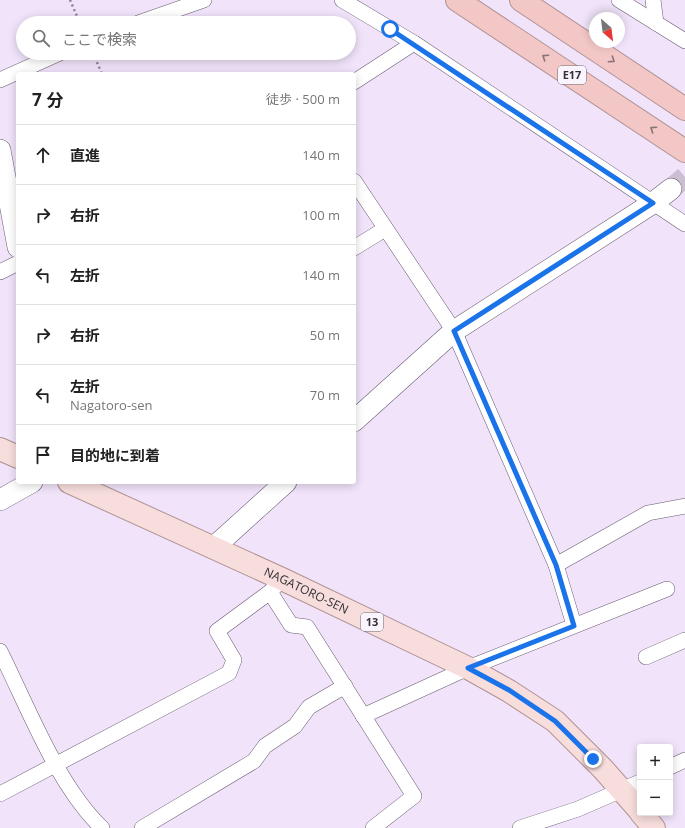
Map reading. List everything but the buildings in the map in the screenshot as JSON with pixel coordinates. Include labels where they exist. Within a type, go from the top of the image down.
[{"type":"highway","name":"E17","points":[[458,0],[685,151]]},
{"type":"highway","points":[[521,0],[685,108]]},
{"type":"main road","points":[[0,448],[16,456]]},
{"type":"main road","name":"NAGATORO-SEN","points":[[74,484],[213,548],[276,585],[468,668],[509,690],[555,721],[631,786],[637,802]]},
{"type":"main road","name":"NAGATORO-SEN","points":[[644,816],[654,828]]},
{"type":"street","points":[[158,16],[204,0]]},
{"type":"street","points":[[342,0],[414,43],[685,224]]},
{"type":"street","points":[[619,0],[685,41]]},
{"type":"street","points":[[652,0],[656,23]]},
{"type":"street","points":[[356,81],[414,43]]},
{"type":"street","points":[[18,72],[44,60]]},
{"type":"street","points":[[0,80],[16,73]]},
{"type":"street","points":[[0,150],[16,236]]},
{"type":"street","points":[[356,184],[454,331],[556,565],[574,626]]},
{"type":"street","points":[[356,419],[454,331],[671,190]]},
{"type":"street","points":[[356,247],[385,229]]},
{"type":"street","points":[[0,272],[16,264]]},
{"type":"street","points":[[0,500],[28,484]]},
{"type":"street","points":[[213,548],[284,484]]},
{"type":"street","points":[[556,565],[648,513],[685,506]]},
{"type":"street","points":[[0,794],[229,673],[234,660],[217,631],[276,585],[291,625],[307,627],[414,796],[373,828]]},
{"type":"street","points":[[363,716],[468,668],[667,589]]},
{"type":"street","points":[[646,657],[685,640]]},
{"type":"street","points":[[0,651],[56,765],[88,815],[102,828]]},
{"type":"street","points":[[142,828],[254,761],[265,746],[295,726],[309,707],[344,686]]},
{"type":"street","points":[[673,766],[685,760]]},
{"type":"street","points":[[520,828],[578,809],[631,786]]},
{"type":"path","points":[[70,0],[77,16]]},
{"type":"path","points":[[96,60],[101,72]]},
{"type":"tunnel","points":[[671,189],[685,177]]},
{"type":"route","points":[[390,29],[414,43],[653,203],[454,331],[556,565],[574,626],[468,668],[509,690],[555,721],[593,759]]}]
